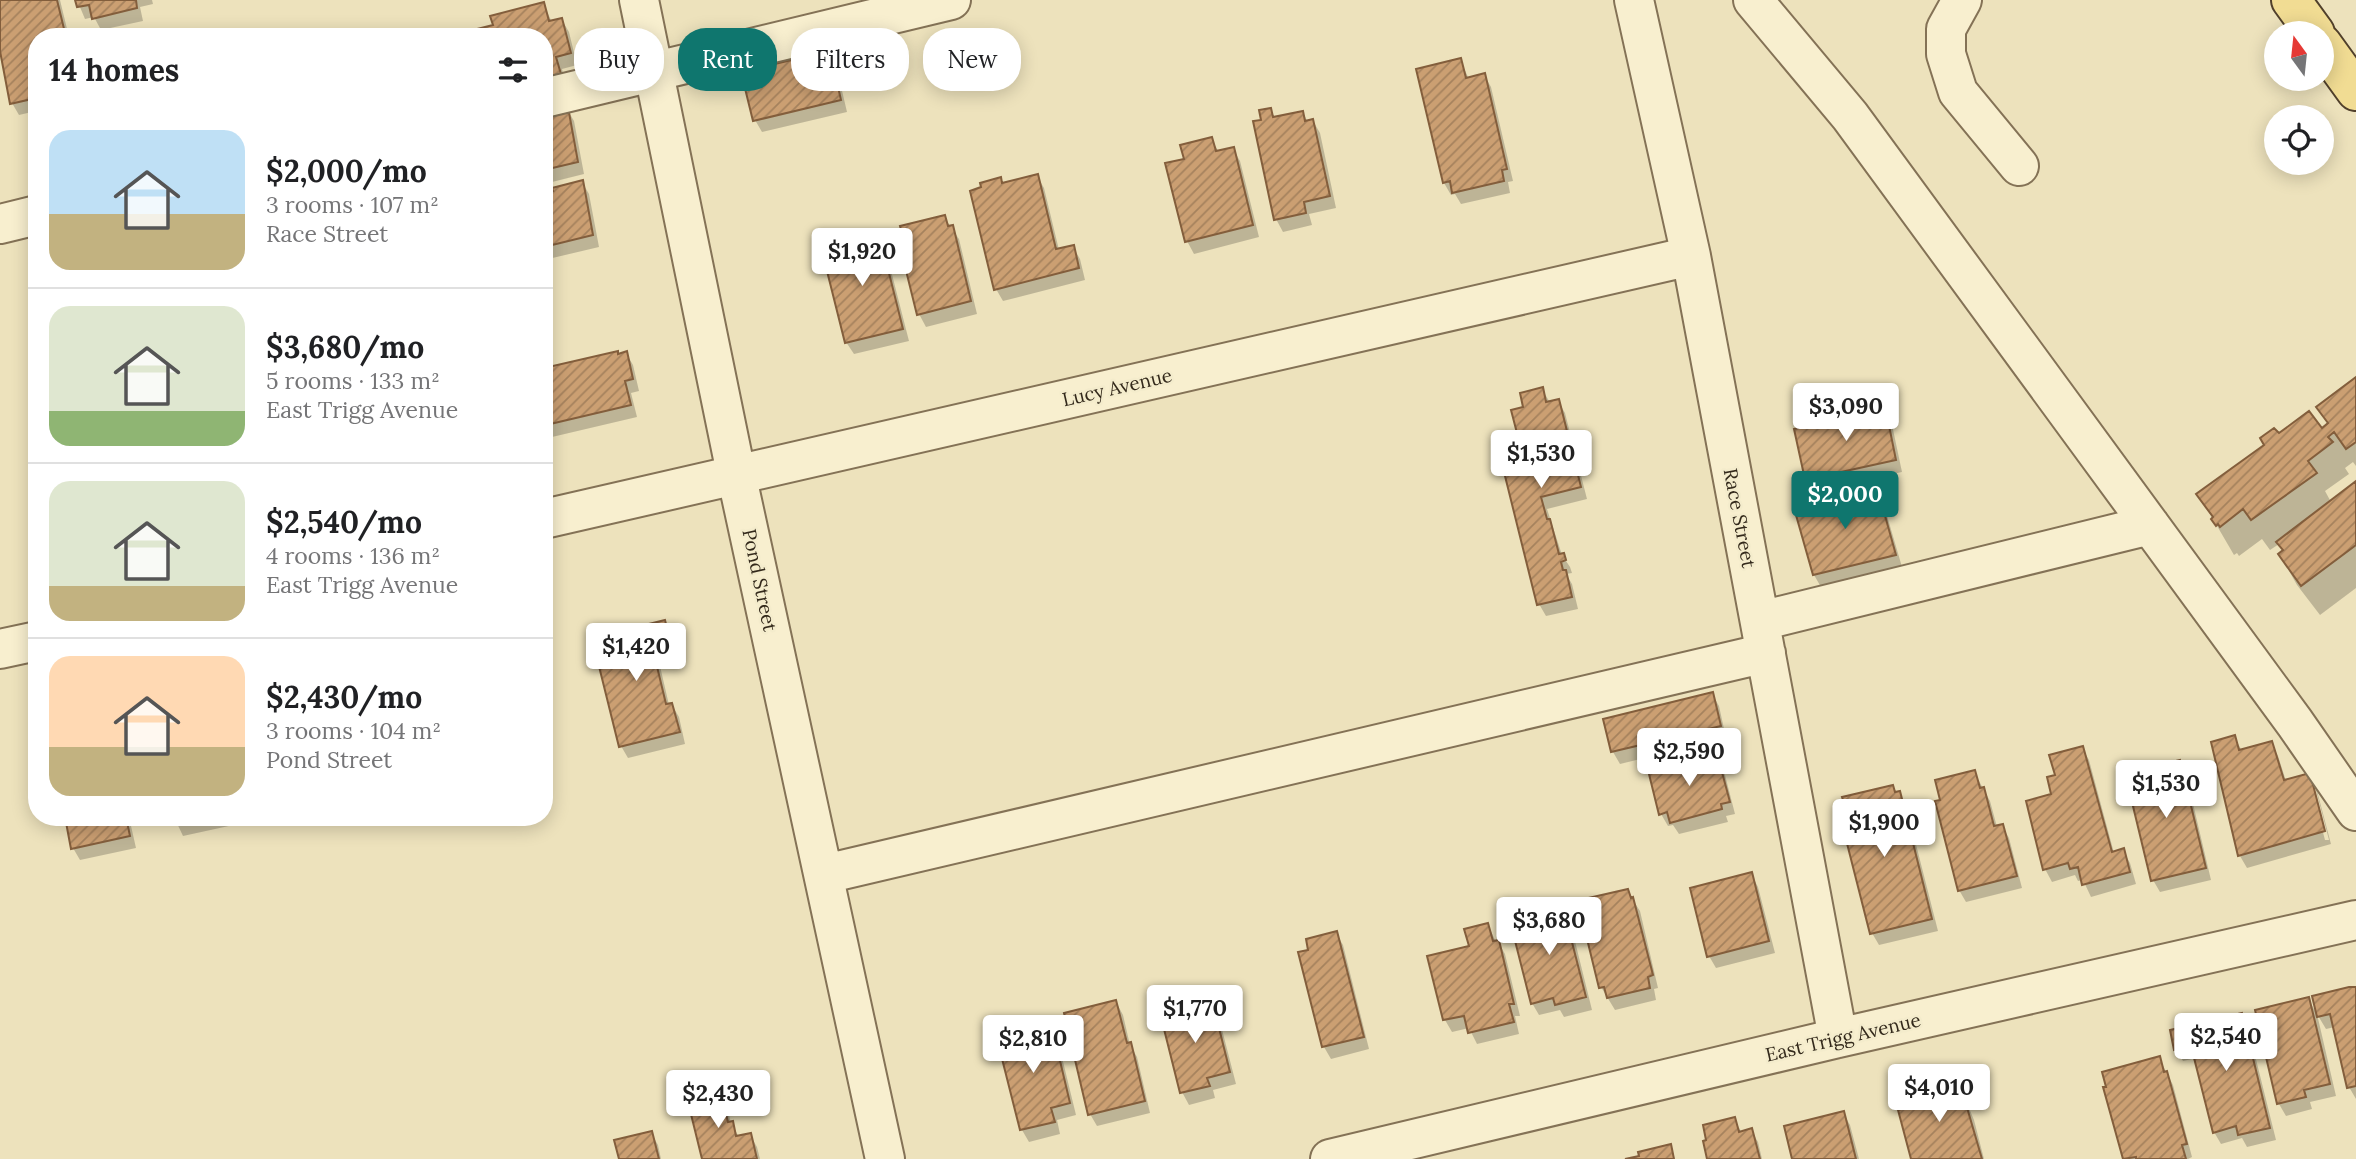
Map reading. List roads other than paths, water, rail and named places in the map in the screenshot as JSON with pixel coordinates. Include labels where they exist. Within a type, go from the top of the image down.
[{"type":"main road","points":[[2291,0],[2306,21]]},
{"type":"main road","points":[[2334,61],[2356,91]]},
{"type":"street","name":"Pond Street","points":[[639,0],[645,28]]},
{"type":"street","points":[[664,69],[951,0]]},
{"type":"street","name":"Race Street","points":[[1634,0],[1690,256],[1838,1038]]},
{"type":"street","points":[[1753,0],[1850,116],[2295,723],[2356,811]]},
{"type":"street","points":[[1962,0],[1945,29],[1946,54],[1958,92],[2019,166]]},
{"type":"street","points":[[553,96],[574,91]]},
{"type":"street","name":"Pond Street","points":[[658,91],[736,473],[885,1159]]},
{"type":"street","points":[[0,224],[28,217]]},
{"type":"street","name":"Lucy Avenue","points":[[553,517],[1690,256]]},
{"type":"street","points":[[825,874],[1763,637],[2150,525]]},
{"type":"street","points":[[0,649],[28,642]]},
{"type":"street","name":"East Trigg Avenue","points":[[1330,1159],[1838,1038],[2356,920]]}]
